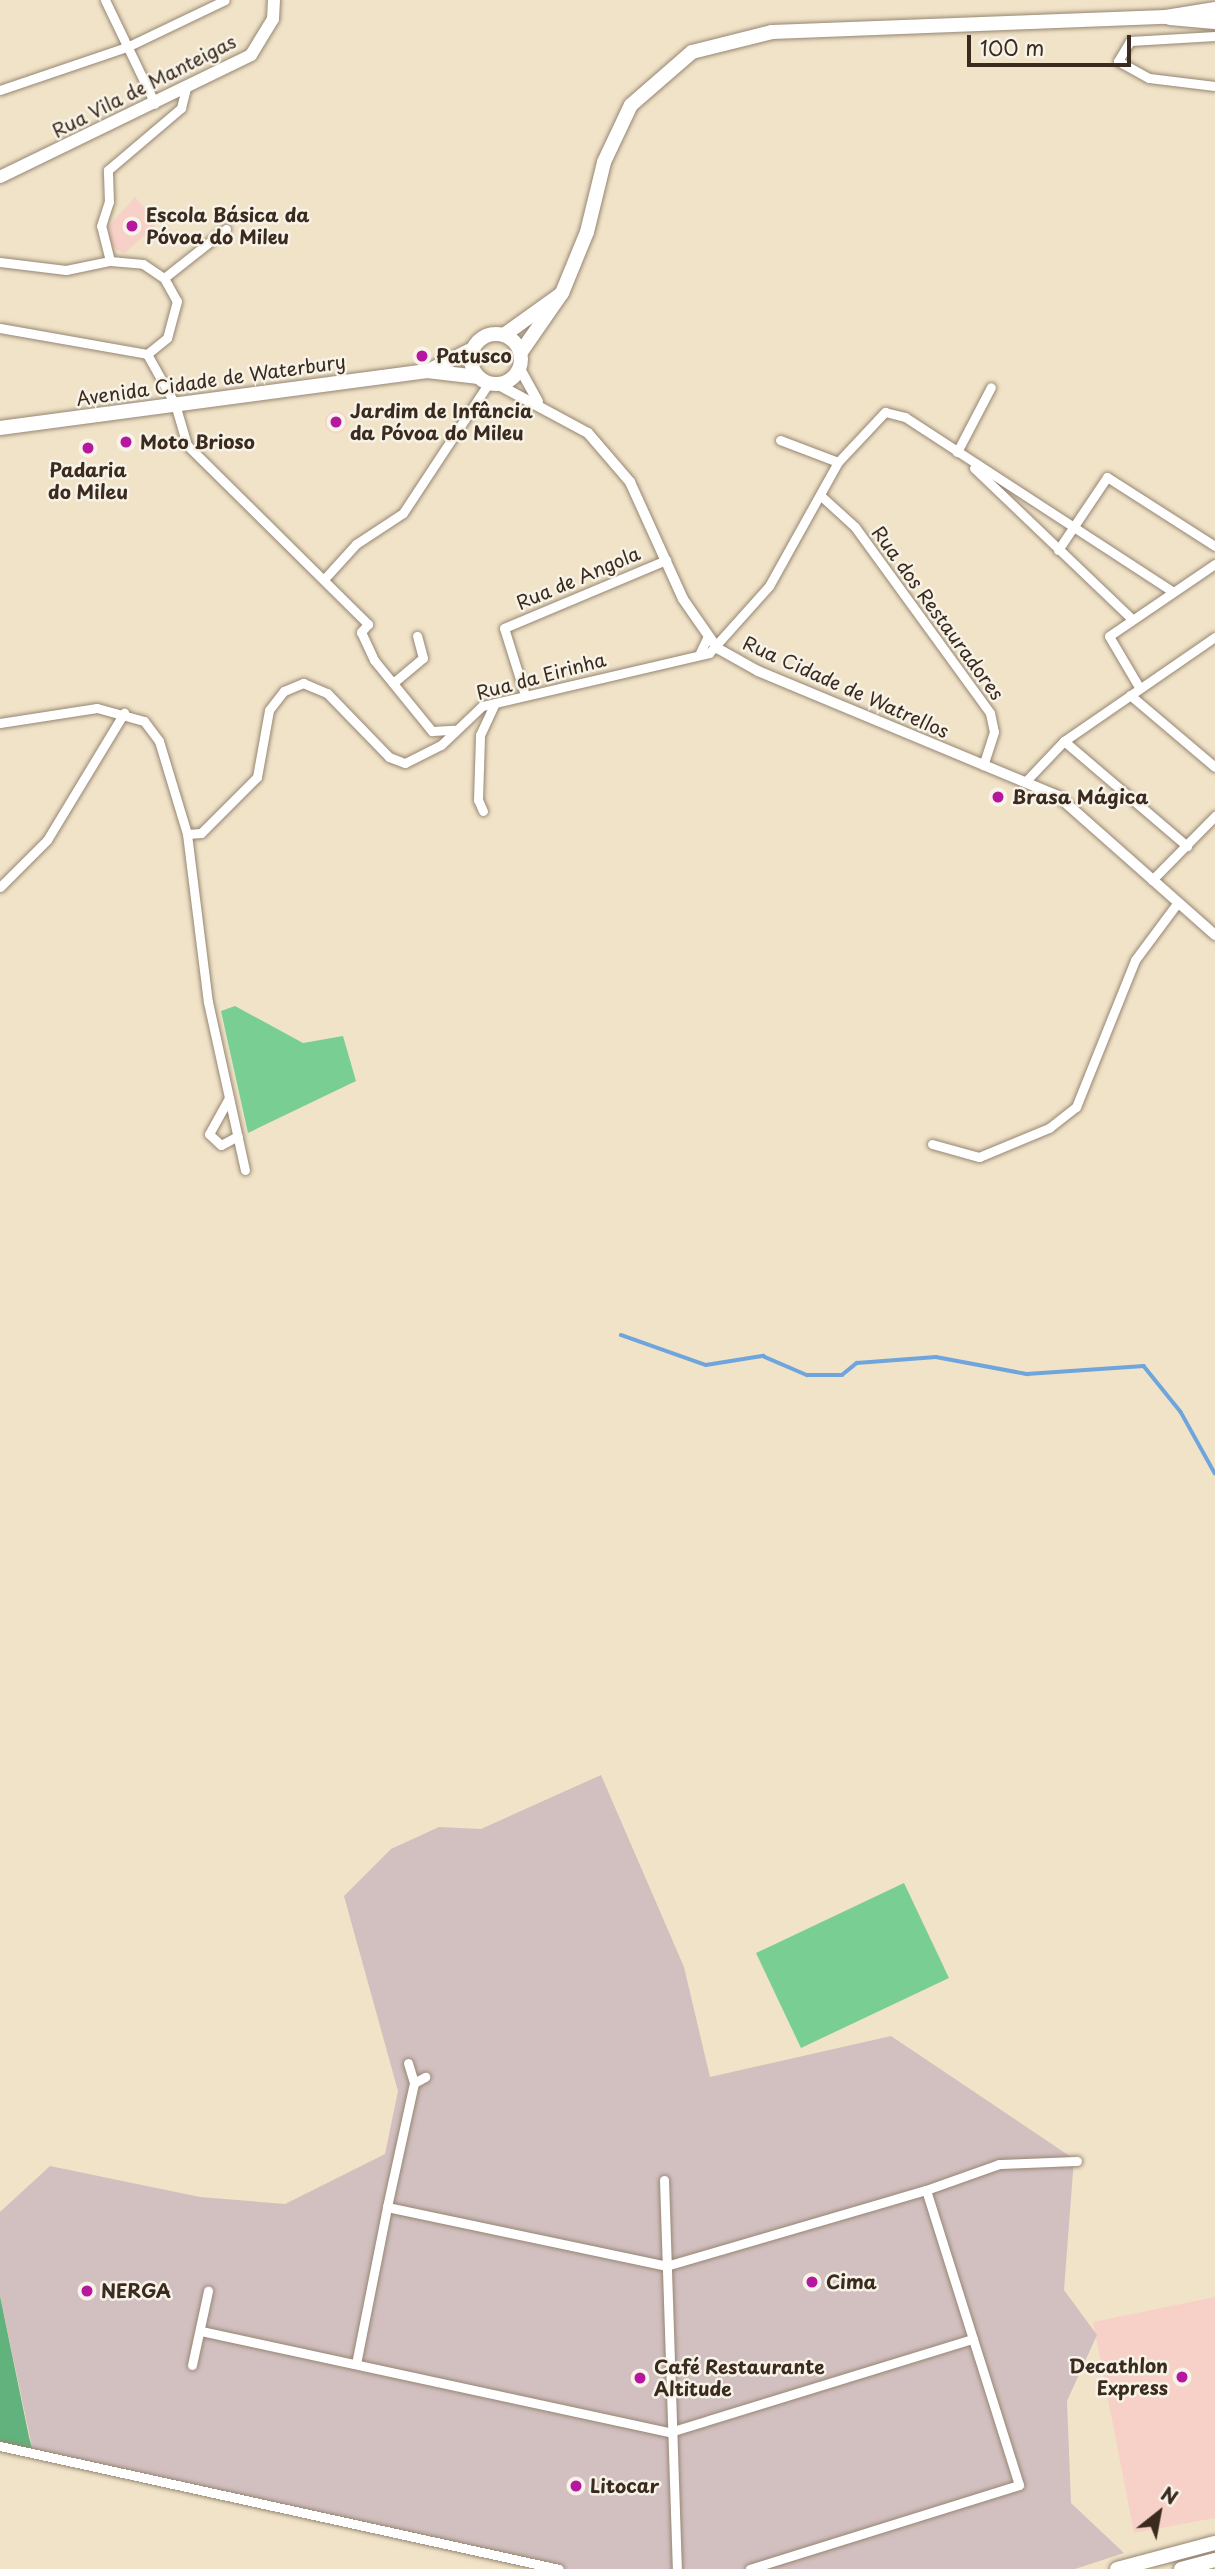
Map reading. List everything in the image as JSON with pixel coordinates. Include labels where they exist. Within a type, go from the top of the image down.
[{"type":"main road","name":"Rua Vila de Manteigas","points":[[0,177],[155,104],[251,55],[273,19],[275,0]]},
{"type":"main road","points":[[426,371],[488,381],[511,381],[520,369],[521,352],[562,293],[587,232],[604,162],[631,105],[692,52],[772,32],[1147,18],[1215,9]]},
{"type":"main road","points":[[1166,17],[1215,22]]},
{"type":"main road","points":[[426,371],[473,349],[484,335],[504,335],[562,293]]},
{"type":"main road","points":[[504,335],[521,352]]},
{"type":"main road","points":[[473,349],[471,363],[488,381]]},
{"type":"main road","name":"Avenida Cidade de Waterbury","points":[[0,428],[426,371]]},
{"type":"main road","points":[[1117,2569],[1215,2543]]},
{"type":"main road","points":[[1181,2569],[1215,2560]]},
{"type":"street","points":[[105,0],[155,104]]},
{"type":"street","points":[[0,90],[129,46],[225,0]]},
{"type":"street","points":[[1147,18],[1148,37]]},
{"type":"street","points":[[1215,36],[1148,37],[1119,49],[1122,67],[1149,78],[1215,86]]},
{"type":"street","points":[[110,261],[101,226],[109,202],[108,170],[181,108],[186,88]]},
{"type":"street","points":[[164,278],[226,229]]},
{"type":"street","points":[[0,262],[66,270],[110,261],[143,264],[164,278],[177,301],[176,321],[147,354]]},
{"type":"street","points":[[0,328],[147,354]]},
{"type":"street","points":[[147,354],[175,404],[187,446],[326,577],[368,624],[361,632],[393,683],[432,731],[454,730]]},
{"type":"street","name":"Rua Cidade de Watrellos","points":[[520,369],[538,401]]},
{"type":"street","points":[[326,577],[356,544],[403,513],[488,381]]},
{"type":"street","name":"Rua Cidade de Watrellos","points":[[488,381],[538,401],[588,433],[630,482],[666,560],[707,638],[717,648],[758,671],[1058,796],[1215,935]]},
{"type":"street","points":[[957,452],[991,387]]},
{"type":"street","points":[[717,648],[769,586],[838,462],[885,412],[905,417],[957,452],[1131,618]]},
{"type":"street","points":[[780,440],[838,462]]},
{"type":"street","points":[[968,462],[1172,591]]},
{"type":"street","points":[[1058,550],[1107,477],[1215,546]]},
{"type":"street","name":"Rua dos Restauradores","points":[[820,495],[855,527],[990,713],[994,732],[984,765]]},
{"type":"street","name":"Rua de Angola","points":[[525,695],[504,628],[666,560]]},
{"type":"street","points":[[1139,688],[1109,646],[1113,630],[1215,564]]},
{"type":"street","points":[[393,683],[423,658],[417,636]]},
{"type":"street","points":[[1025,782],[1064,741],[1215,637]]},
{"type":"street","points":[[699,654],[707,638]]},
{"type":"street","name":"Rua da Eirinha","points":[[187,834],[201,833],[257,777],[270,710],[284,691],[303,683],[327,693],[389,757],[405,762],[424,757],[466,716],[495,703],[717,648]]},
{"type":"street","points":[[1130,695],[1215,767]]},
{"type":"street","points":[[484,811],[478,800],[480,735],[495,703]]},
{"type":"street","points":[[0,723],[97,708],[124,713],[144,721],[159,741],[187,834],[208,1002],[245,1170]]},
{"type":"street","points":[[0,887],[47,841],[124,713]]},
{"type":"street","points":[[1064,741],[1186,846]]},
{"type":"street","points":[[1152,880],[1215,816]]},
{"type":"street","points":[[932,1143],[979,1157],[1049,1128],[1076,1107],[1135,960],[1178,902]]},
{"type":"street","points":[[229,1098],[209,1133],[221,1145],[238,1136]]},
{"type":"street","points":[[356,2364],[414,2083],[408,2063]]},
{"type":"street","points":[[414,2083],[425,2077]]},
{"type":"street","points":[[387,2207],[666,2266],[926,2190],[999,2164],[1077,2161]]},
{"type":"street","points":[[664,2180],[670,2432],[677,2569]]},
{"type":"street","points":[[750,2569],[1019,2485],[926,2190]]},
{"type":"street","points":[[192,2365],[208,2291]]},
{"type":"street","points":[[201,2331],[670,2432],[973,2339]]},
{"type":"street","points":[[0,2446],[559,2569]]},
{"type":"shaded area","name":"Escola Básica da Póvoa do Mileu","points":[[135,197],[158,223],[124,254],[111,245],[107,228]]},
{"type":"shaded area","name":"Jardim de Infância da Póvoa do Mileu","points":[[332,411],[340,411],[347,418],[347,426],[340,433],[332,433],[325,426],[325,418]]},
{"type":"shaded area","points":[[601,1775],[684,1967],[710,2077],[891,2036],[1074,2159],[1064,2290],[1097,2335],[1067,2401],[1071,2503],[1124,2553],[1075,2569],[559,2569],[33,2452],[0,2296],[0,2212],[50,2166],[200,2197],[285,2204],[385,2154],[398,2091],[344,1896],[391,1849],[439,1827],[481,1829]]},
{"type":"shaded area","points":[[1215,2297],[1215,2518],[1134,2533],[1093,2322]]},
{"type":"green space","points":[[235,1006],[303,1043],[343,1036],[356,1081],[248,1133],[221,1011]]},
{"type":"green space","points":[[904,1883],[949,1978],[801,2048],[756,1953]]},
{"type":"green space","points":[[0,2296],[29,2437],[33,2452],[0,2446]]},
{"type":"waterway","points":[[621,1335],[706,1365],[763,1356],[807,1375],[842,1375],[857,1363],[936,1357],[1027,1374],[1144,1366],[1181,1412],[1215,1473]]},
{"type":"place","name":"Escola Básica da Póvoa do Mileu","points":[[132,226]]},
{"type":"place","name":"Patusco","points":[[422,356]]},
{"type":"place","name":"Jardim de Infância da Póvoa do Mileu","points":[[336,422]]},
{"type":"place","name":"Moto Brioso","points":[[126,442]]},
{"type":"place","name":"Padaria do Mileu","points":[[88,448]]},
{"type":"place","name":"Brasa Mágica","points":[[998,797]]},
{"type":"place","name":"Cima","points":[[812,2282]]},
{"type":"place","name":"NERGA","points":[[87,2291]]},
{"type":"place","name":"Decathlon Express","points":[[1182,2377]]},
{"type":"place","name":"Café Restaurante Altitude","points":[[640,2378]]},
{"type":"place","name":"Litocar","points":[[576,2486]]}]
